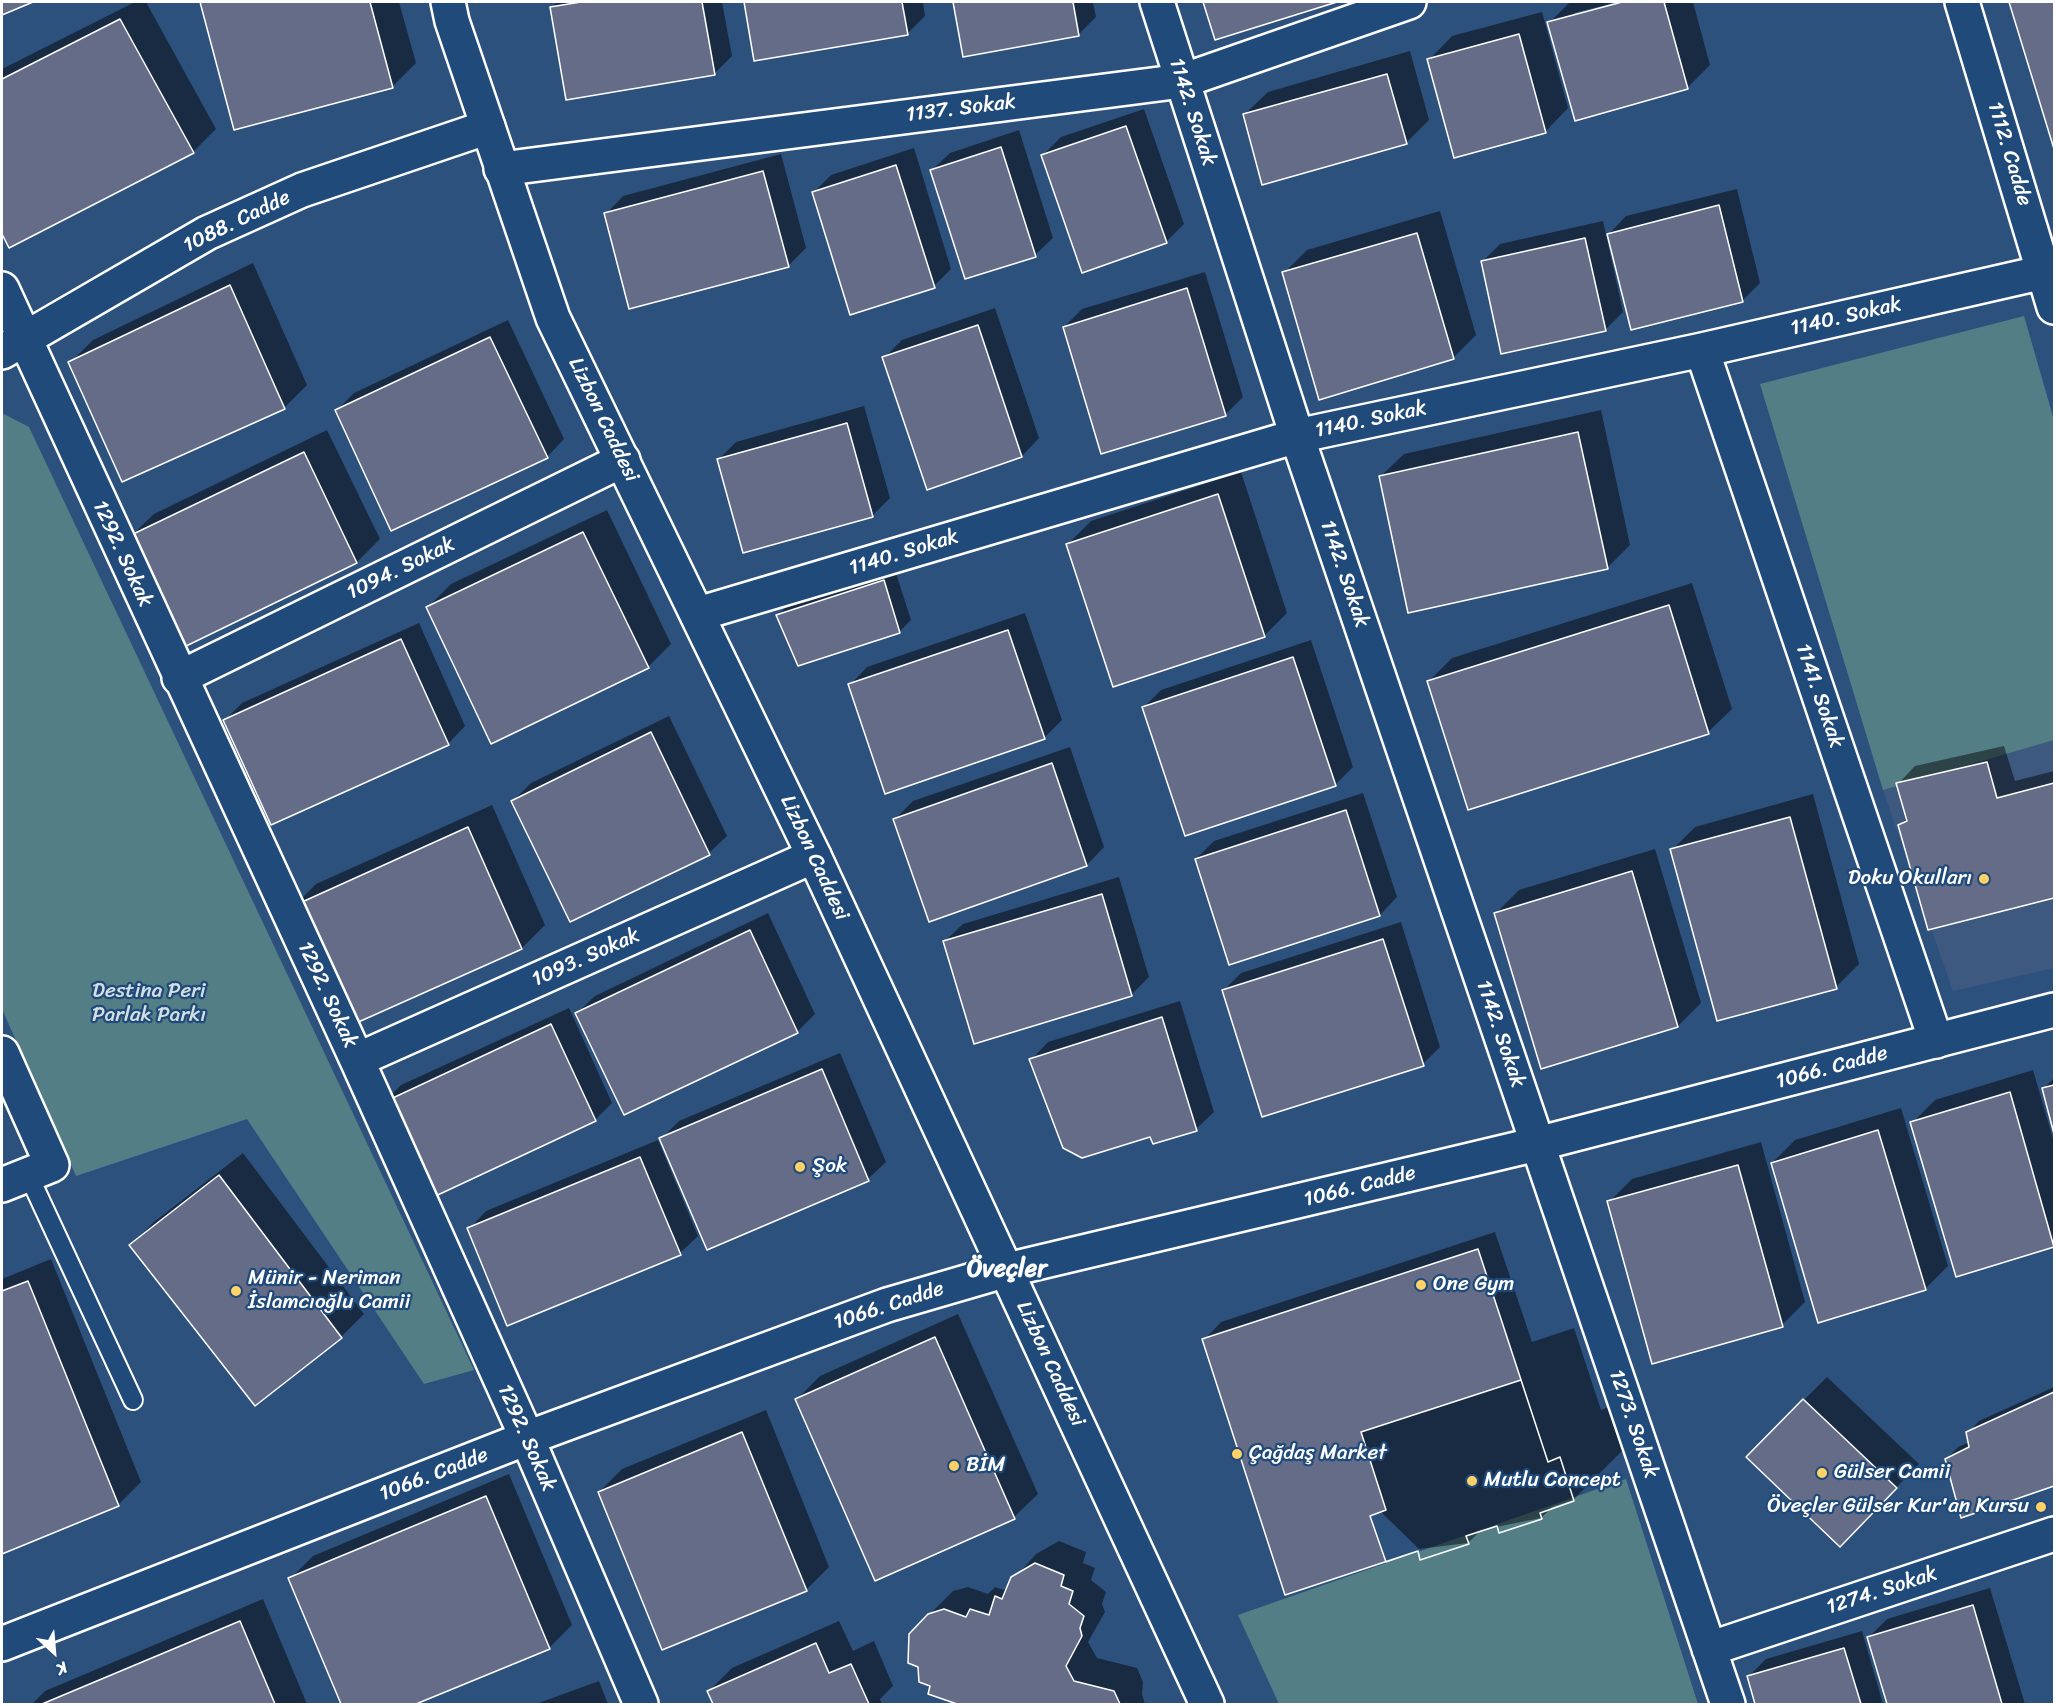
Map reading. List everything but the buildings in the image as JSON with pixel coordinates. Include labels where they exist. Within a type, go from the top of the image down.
[{"type":"street","name":"Lizbon Caddesi","points":[[448,2],[452,21],[501,169],[553,318],[814,856],[1207,1704]]},
{"type":"street","name":"1142. Sokak","points":[[1157,2],[1297,436],[1538,1144]]},
{"type":"street","name":"1137. Sokak","points":[[501,169],[1182,81],[1409,2]]},
{"type":"street","name":"1112. Cadde","points":[[1962,2],[2049,269],[2055,307]]},
{"type":"street","name":"1088. Cadde","points":[[13,346],[207,233],[302,190],[488,126]]},
{"type":"street","name":"1140. Sokak","points":[[698,614],[1297,436],[1702,350],[2049,269]]},
{"type":"street","name":"1292. Sokak","points":[[2,289],[13,346],[179,678],[357,1060],[527,1438],[641,1704]]},
{"type":"street","name":"1141. Sokak","points":[[1702,350],[1936,1041]]},
{"type":"street","name":"1094. Sokak","points":[[179,678],[623,460]]},
{"type":"street","name":"1093. Sokak","points":[[357,1060],[814,856]]},
{"type":"street","name":"1066. Cadde","points":[[2,1644],[527,1438],[887,1305],[1007,1270],[1538,1144],[2055,1011]]},
{"type":"street","points":[[2,1053],[27,1175]]},
{"type":"street","name":"1273. Sokak","points":[[1538,1144],[1728,1704]]},
{"type":"street","name":"1274. Sokak","points":[[1709,1649],[2055,1534]]},
{"type":"lane","points":[[27,1175],[134,1400]]},
{"type":"shaded area","name":"Doku Okulları","points":[[2054,740],[2054,968],[1953,991],[1883,790]]},
{"type":"green space","points":[[2024,316],[2054,420],[2054,740],[1883,790],[1760,384]]},
{"type":"green space","name":"Destina Peri Parlak Parkı","points":[[2,413],[29,427],[474,1370],[424,1384],[247,1119],[76,1176],[2,1009]]},
{"type":"green space","points":[[1626,1479],[1698,1704],[1279,1704],[1238,1615]]},
{"type":"place","name":"Doku Okulları","points":[[1984,879]]},
{"type":"place","name":"Şok","points":[[800,1167]]},
{"type":"place","name":"One Gym","points":[[1421,1285]]},
{"type":"place","name":"Münir - Neriman İslamcıoğlu Camii","points":[[236,1291]]},
{"type":"place","name":"Çağdaş Market","points":[[1237,1454]]},
{"type":"place","name":"BİM","points":[[954,1466]]},
{"type":"place","name":"Gülser Camii","points":[[1822,1473]]},
{"type":"place","name":"Mutlu Concept","points":[[1472,1481]]},
{"type":"place","name":"Öveçler Gülser Kur'an Kursu","points":[[2041,1507]]},
{"type":"district","name":"Öveçler","points":[[1007,1270]]}]
